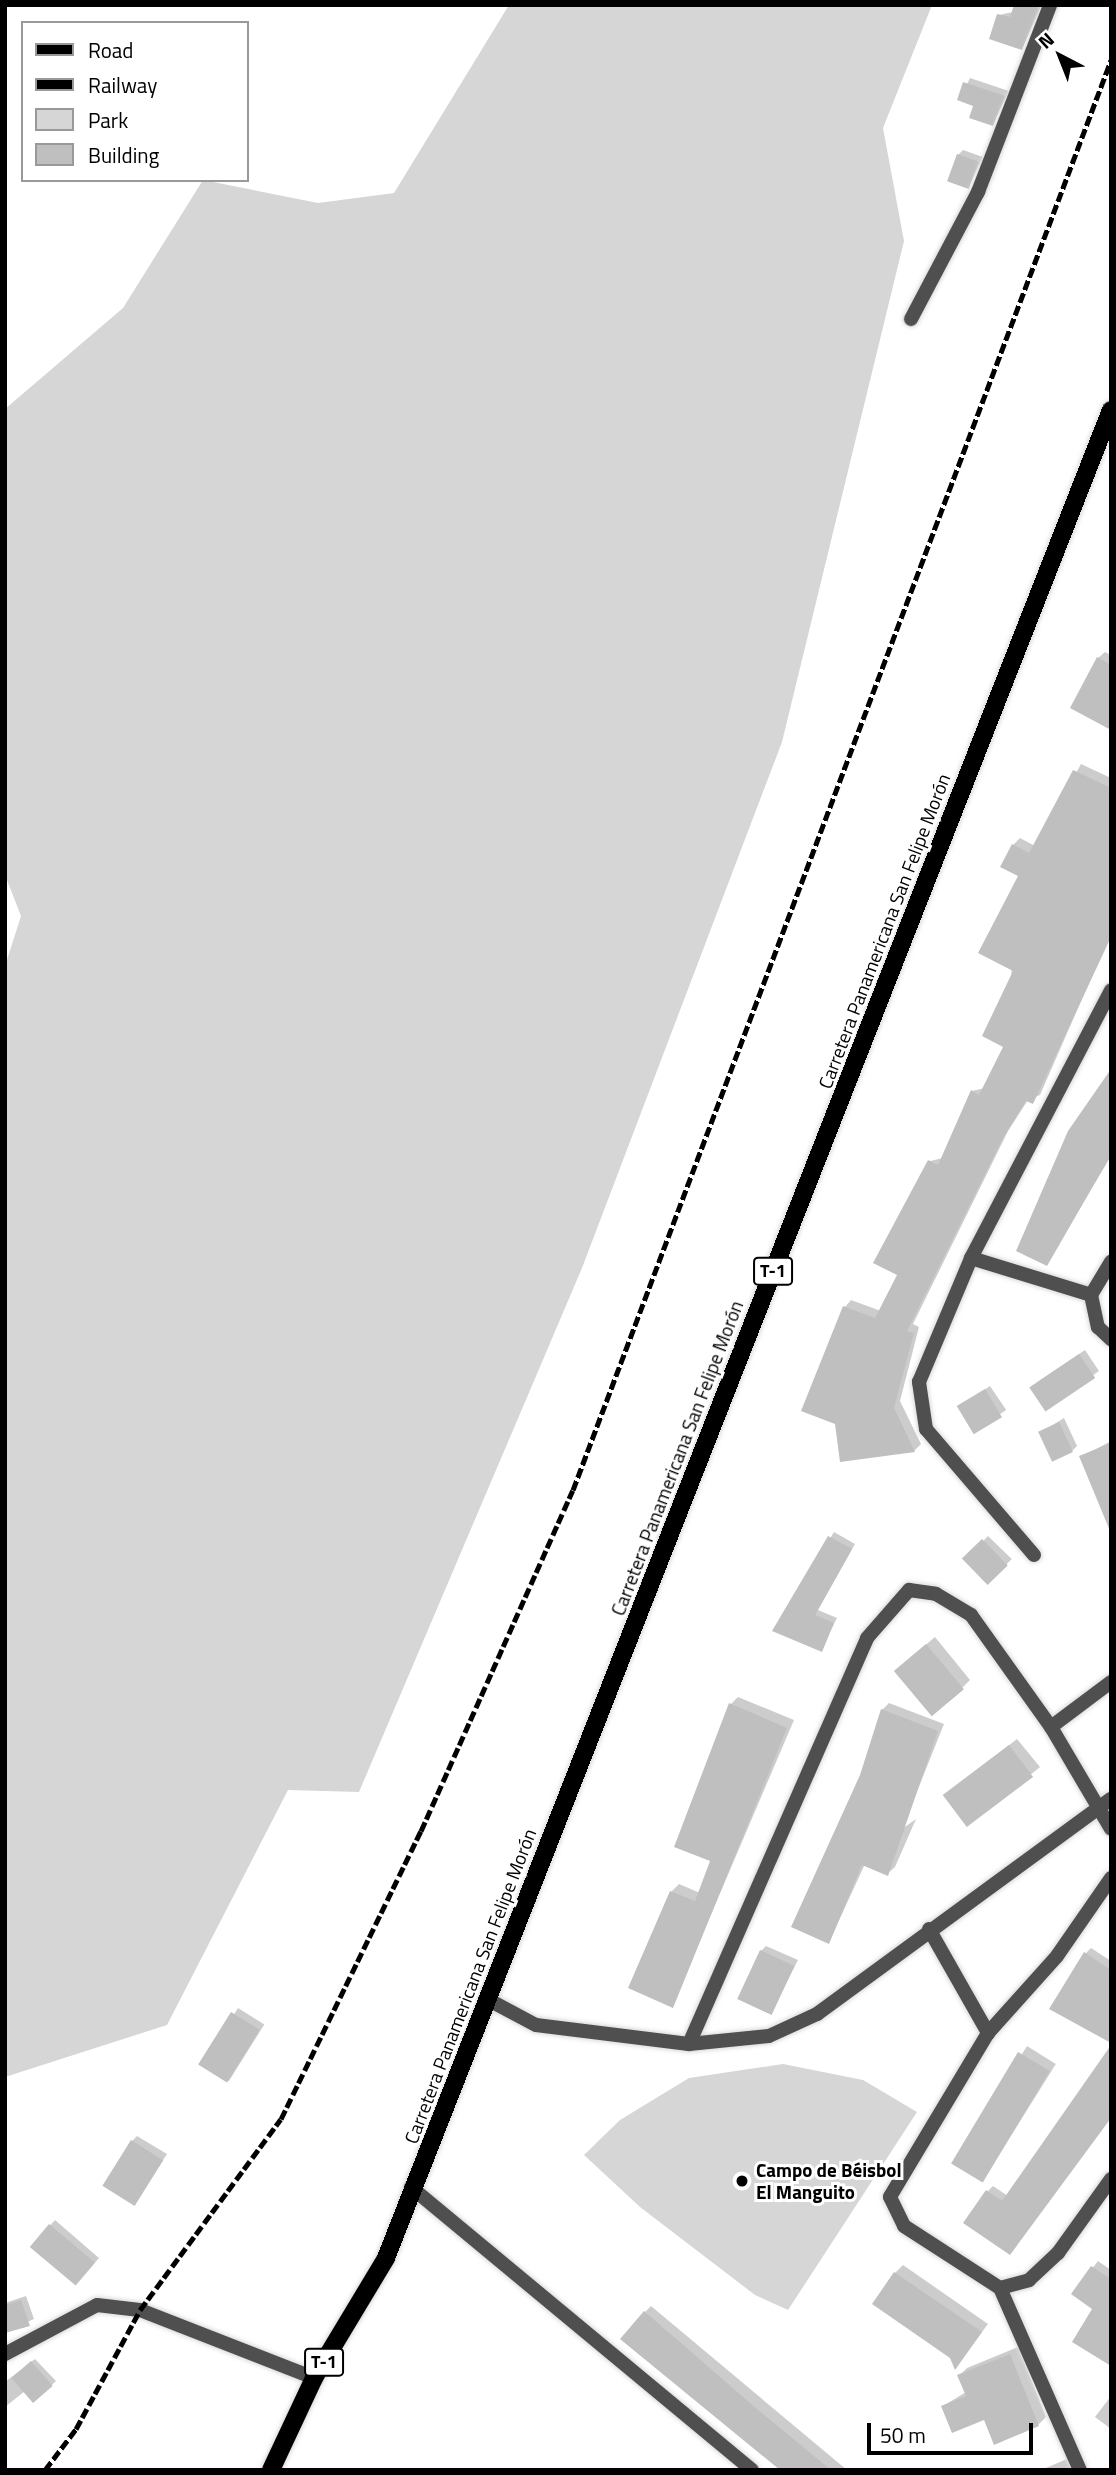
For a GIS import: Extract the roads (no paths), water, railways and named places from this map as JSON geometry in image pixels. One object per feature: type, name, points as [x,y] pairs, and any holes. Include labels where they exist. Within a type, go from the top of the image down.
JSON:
[{"type":"main road","name":"Carretera Panamericana San Felipe Morón","points":[[271,2470],[314,2378],[386,2258],[411,2188],[1111,410]]},
{"type":"street","points":[[911,319],[978,192],[1049,5]]},
{"type":"street","points":[[1034,1555],[926,1429],[919,1405],[919,1382],[971,1258],[1111,990]]},
{"type":"street","points":[[971,1258],[1091,1296]]},
{"type":"street","points":[[1111,1262],[1091,1296],[1098,1327],[1111,1339]]},
{"type":"street","points":[[689,2044],[867,1638],[893,1604],[909,1590],[936,1594],[971,1615],[1105,1803],[1111,1829]]},
{"type":"street","points":[[1051,1727],[1111,1682]]},
{"type":"street","points":[[487,1999],[536,2025],[689,2044],[769,2036],[817,2014],[929,1929],[1105,1803]]},
{"type":"street","points":[[1080,2470],[1000,2288],[904,2226],[890,2197],[988,2033],[1057,1956],[1111,1878]]},
{"type":"street","points":[[929,1929],[988,2033]]},
{"type":"street","points":[[1000,2288],[1029,2280],[1058,2253],[1111,2179]]},
{"type":"street","points":[[411,2188],[752,2470]]},
{"type":"street","points":[[5,2354],[97,2305],[140,2310],[314,2378]]},
{"type":"railway","points":[[45,2470],[76,2429],[140,2310],[281,2119],[421,1831],[573,1490],[1111,60]]},
{"type":"place","name":"Campo de Béisbol El Manguito","points":[[742,2181]]}]
